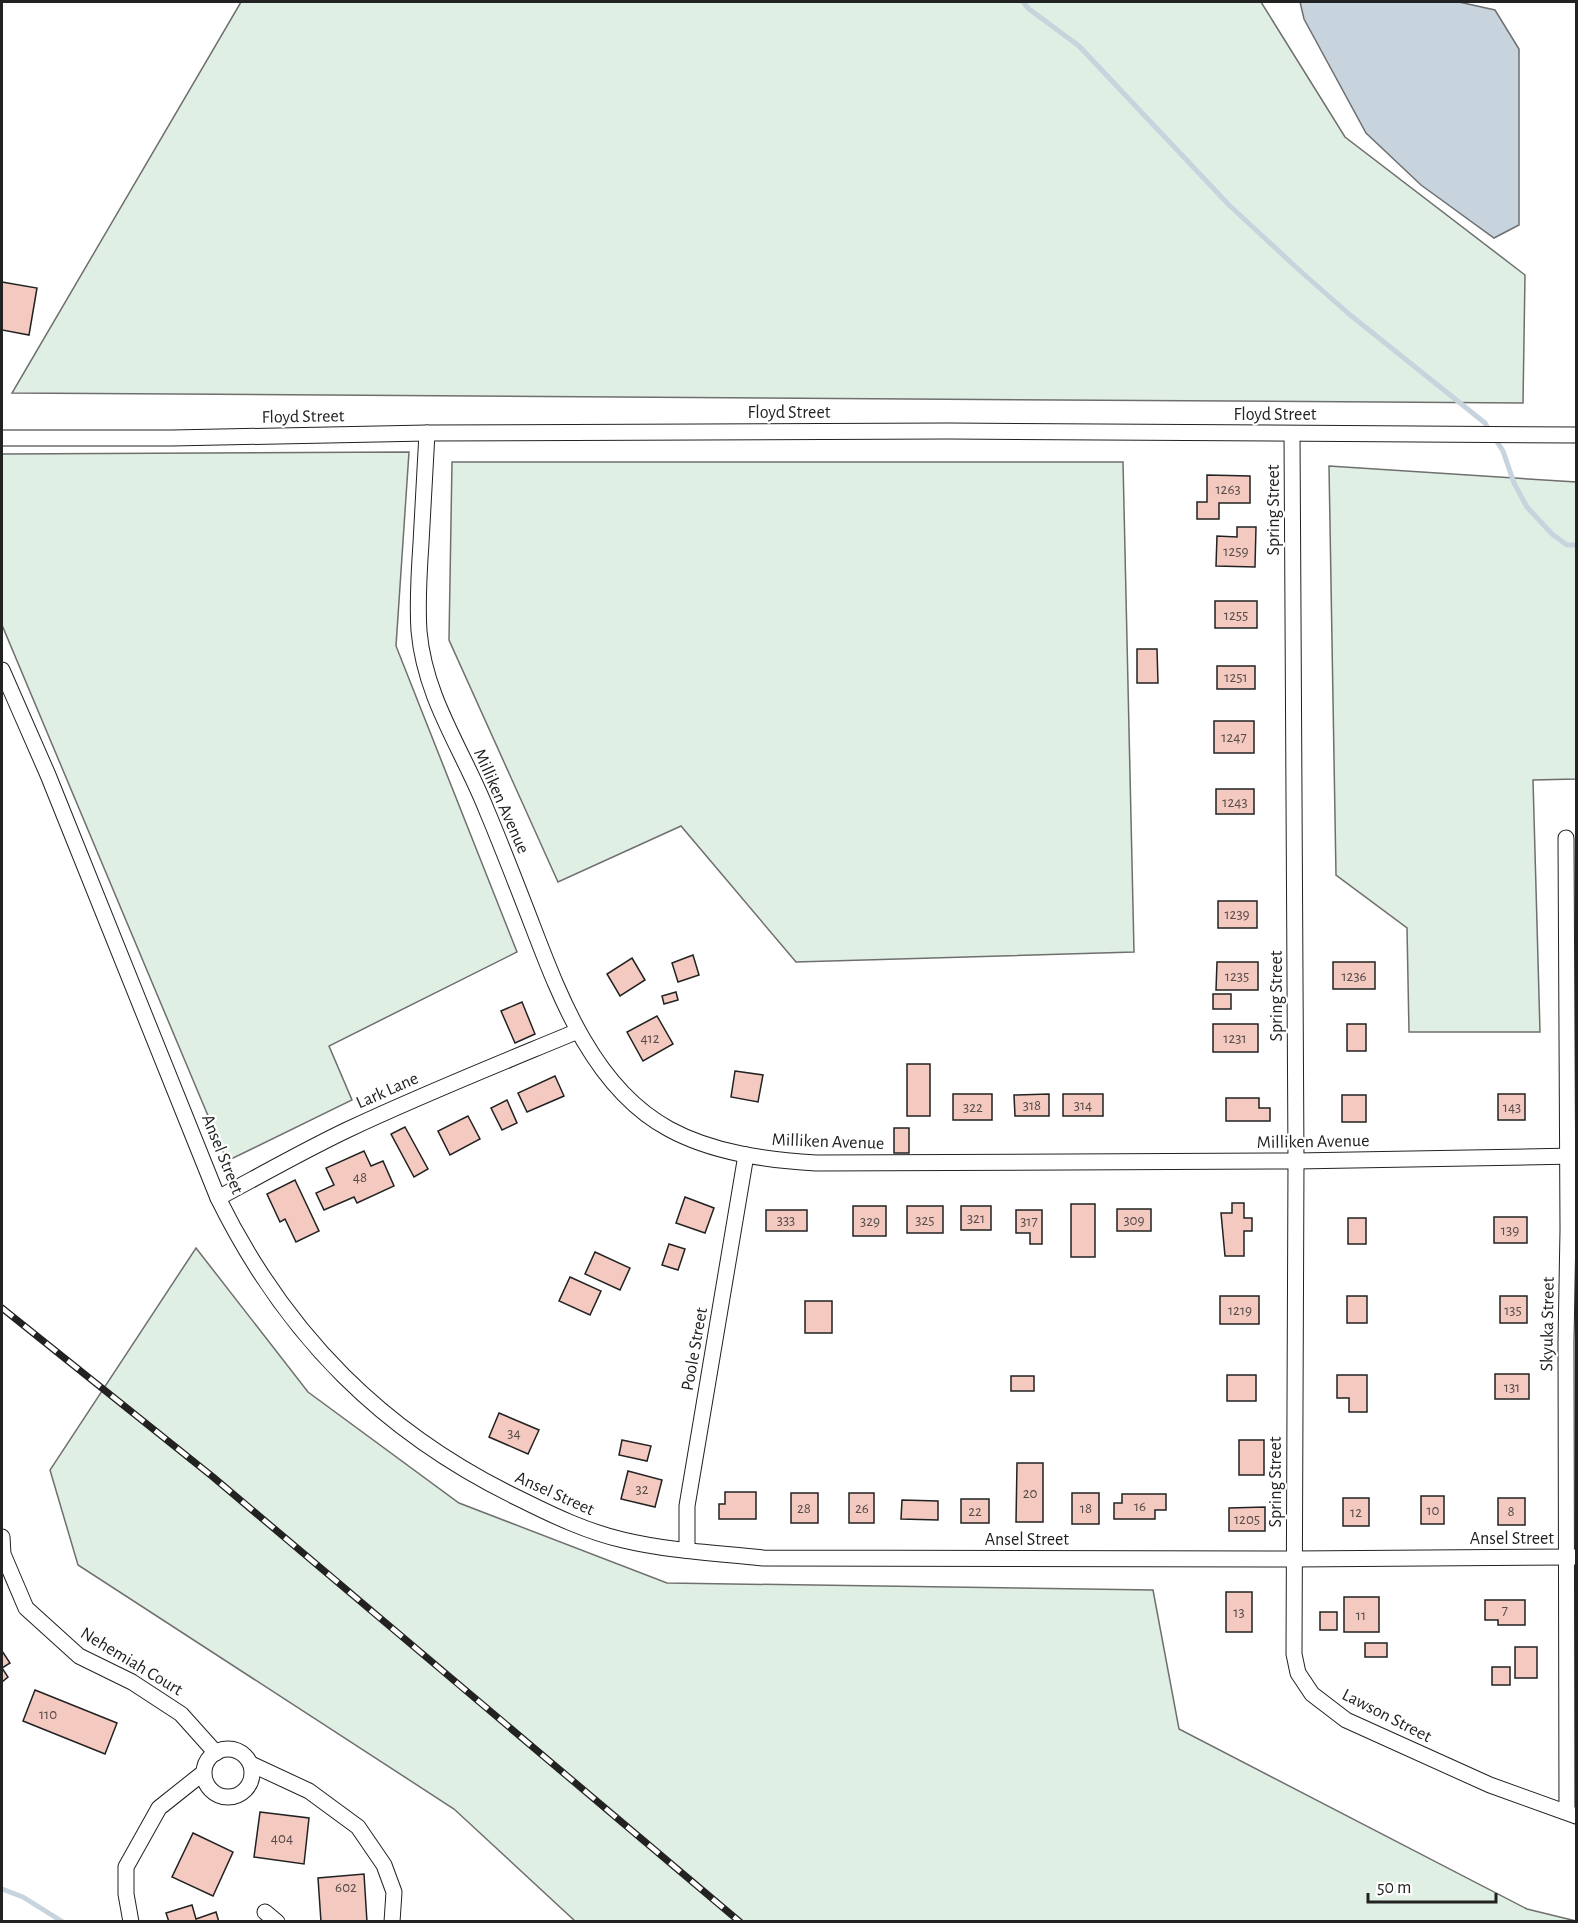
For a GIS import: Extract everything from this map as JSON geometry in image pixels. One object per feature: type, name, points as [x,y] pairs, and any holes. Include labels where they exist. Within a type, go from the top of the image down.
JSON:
[{"type":"street","name":"Floyd Street","points":[[2,438],[172,438],[427,433],[948,431],[1576,435]]},
{"type":"street","name":"Milliken Avenue","points":[[427,433],[418,590],[419,632],[426,672],[440,711],[486,807],[549,969],[578,1031],[615,1085],[637,1106],[667,1128],[713,1146],[746,1155],[816,1163],[1296,1161],[1572,1156]]},
{"type":"street","name":"Spring Street","points":[[1292,434],[1296,1161],[1294,1559]]},
{"type":"street","name":"Ansel Street","points":[[2,670],[48,775],[229,1221],[270,1288],[302,1331],[338,1371],[376,1408],[419,1441],[492,1486],[554,1516],[623,1540],[763,1558],[1572,1557]]},
{"type":"street","name":"Skyuka Street","points":[[1566,838],[1572,1156],[1566,1342],[1572,1557],[1572,1814]]},
{"type":"street","name":"Lark Lane","points":[[218,1198],[349,1129],[423,1095],[578,1031]]},
{"type":"street","name":"Poole Street","points":[[687,1550],[687,1506],[746,1155]]},
{"type":"street","name":"Nehemiah Court","points":[[2,1537],[3,1554],[26,1608],[79,1656],[132,1682],[182,1714],[216,1753]]},
{"type":"street","name":"Lawson Street","points":[[1294,1559],[1294,1654],[1298,1673],[1312,1694],[1346,1720],[1384,1738],[1490,1785],[1572,1814]]},
{"type":"street","points":[[131,1922],[126,1894],[126,1867],[159,1808],[203,1773],[210,1755],[230,1748],[245,1755],[251,1764],[253,1773],[245,1791],[228,1798],[210,1791],[203,1773]]},
{"type":"street","points":[[251,1764],[309,1791],[358,1827],[384,1865],[394,1892],[392,1922]]},
{"type":"green space","points":[[241,2],[1261,2],[1345,137],[1525,275],[1523,403],[12,393]]},
{"type":"green space","points":[[409,452],[396,646],[517,952],[329,1046],[352,1100],[227,1161],[2,625],[2,454]]},
{"type":"green space","points":[[452,462],[1123,462],[1134,952],[796,962],[681,826],[558,882],[449,640]]},
{"type":"green space","points":[[1329,466],[1576,482],[1576,779],[1533,780],[1540,1032],[1409,1032],[1407,928],[1336,875]]},
{"type":"green space","points":[[196,1248],[308,1392],[459,1503],[667,1583],[1153,1590],[1179,1729],[1527,1909],[1576,1921],[575,1921],[454,1809],[78,1565],[50,1470]]},
{"type":"shaded area","points":[[1300,2],[1459,2],[1495,10],[1519,49],[1519,225],[1494,238],[1421,185],[1366,133],[1304,19]]},
{"type":"building","points":[[2,282],[37,288],[29,335],[2,330]]},
{"type":"building","points":[[1207,475],[1250,476],[1250,503],[1219,503],[1219,519],[1197,519],[1197,502],[1207,502]]},
{"type":"building","points":[[1237,527],[1256,527],[1255,567],[1216,566],[1217,536],[1237,537]]},
{"type":"building","points":[[1215,601],[1257,601],[1257,628],[1215,628]]},
{"type":"building","points":[[1137,649],[1157,649],[1158,683],[1137,683]]},
{"type":"building","points":[[1217,666],[1255,666],[1255,689],[1217,689]]},
{"type":"building","points":[[1214,721],[1254,721],[1254,753],[1214,753]]},
{"type":"building","points":[[1216,789],[1254,789],[1254,814],[1216,814]]},
{"type":"building","points":[[1218,901],[1257,901],[1257,928],[1218,928]]},
{"type":"building","points":[[693,955],[699,975],[678,982],[672,963]]},
{"type":"building","points":[[632,958],[645,980],[620,996],[607,974]]},
{"type":"building","points":[[1217,962],[1258,962],[1258,990],[1216,990]]},
{"type":"building","points":[[1333,962],[1375,962],[1375,989],[1333,989]]},
{"type":"building","points":[[676,992],[678,1000],[664,1004],[662,996]]},
{"type":"building","points":[[1213,994],[1231,994],[1231,1009],[1213,1009]]},
{"type":"building","points":[[522,1002],[535,1034],[515,1043],[501,1011]]},
{"type":"building","points":[[657,1016],[673,1044],[643,1061],[627,1032]]},
{"type":"building","points":[[1213,1024],[1258,1024],[1258,1052],[1213,1052]]},
{"type":"building","points":[[1347,1024],[1366,1024],[1366,1051],[1347,1051]]},
{"type":"building","points":[[907,1064],[930,1064],[930,1116],[907,1116]]},
{"type":"building","points":[[735,1071],[763,1075],[758,1102],[731,1097]]},
{"type":"building","points":[[555,1076],[564,1096],[527,1112],[518,1093]]},
{"type":"building","points":[[953,1094],[992,1094],[992,1120],[953,1120]]},
{"type":"building","points":[[1049,1094],[1049,1116],[1015,1116],[1014,1095]]},
{"type":"building","points":[[1063,1094],[1103,1094],[1103,1116],[1063,1116]]},
{"type":"building","points":[[1498,1094],[1525,1094],[1525,1120],[1498,1120]]},
{"type":"building","points":[[1342,1095],[1366,1095],[1366,1122],[1342,1122]]},
{"type":"building","points":[[1226,1098],[1259,1098],[1259,1108],[1270,1108],[1270,1121],[1226,1121]]},
{"type":"building","points":[[507,1100],[517,1123],[502,1130],[491,1108]]},
{"type":"building","points":[[468,1116],[480,1139],[450,1155],[438,1131]]},
{"type":"building","points":[[405,1127],[428,1169],[414,1177],[391,1134]]},
{"type":"building","points":[[894,1128],[909,1128],[909,1153],[894,1153]]},
{"type":"building","points":[[364,1151],[371,1166],[383,1161],[394,1186],[357,1203],[354,1197],[324,1210],[316,1193],[334,1185],[326,1168]]},
{"type":"building","points":[[295,1180],[319,1231],[296,1242],[285,1219],[280,1222],[267,1194]]},
{"type":"building","points":[[685,1197],[714,1208],[705,1233],[676,1223]]},
{"type":"building","points":[[1232,1203],[1244,1203],[1244,1218],[1252,1218],[1252,1231],[1244,1231],[1244,1256],[1225,1256],[1221,1213],[1232,1213]]},
{"type":"building","points":[[1071,1204],[1095,1204],[1095,1257],[1071,1257]]},
{"type":"building","points":[[853,1206],[886,1206],[886,1236],[853,1236]]},
{"type":"building","points":[[907,1206],[943,1206],[943,1233],[907,1233]]},
{"type":"building","points":[[961,1206],[991,1206],[991,1230],[961,1230]]},
{"type":"building","points":[[1117,1209],[1151,1209],[1151,1231],[1117,1231]]},
{"type":"building","points":[[766,1210],[807,1210],[807,1231],[766,1231]]},
{"type":"building","points":[[1016,1210],[1042,1210],[1042,1244],[1030,1244],[1030,1233],[1016,1233]]},
{"type":"building","points":[[1494,1217],[1527,1217],[1527,1243],[1494,1243]]},
{"type":"building","points":[[1348,1218],[1366,1218],[1366,1244],[1348,1244]]},
{"type":"building","points":[[669,1244],[685,1249],[678,1270],[662,1265]]},
{"type":"building","points":[[595,1252],[630,1268],[620,1290],[585,1274]]},
{"type":"building","points":[[570,1277],[601,1291],[590,1315],[559,1301]]},
{"type":"building","points":[[1220,1296],[1259,1296],[1259,1324],[1220,1324]]},
{"type":"building","points":[[1347,1296],[1367,1296],[1367,1323],[1347,1323]]},
{"type":"building","points":[[1500,1296],[1527,1296],[1527,1323],[1500,1323]]},
{"type":"building","points":[[805,1301],[832,1301],[832,1333],[805,1333]]},
{"type":"building","points":[[1495,1374],[1529,1374],[1529,1399],[1495,1399]]},
{"type":"building","points":[[1227,1375],[1256,1375],[1256,1401],[1227,1401]]},
{"type":"building","points":[[1337,1375],[1367,1375],[1367,1412],[1349,1412],[1349,1398],[1337,1398]]},
{"type":"building","points":[[1011,1376],[1034,1376],[1034,1391],[1011,1391]]},
{"type":"building","points":[[499,1413],[539,1430],[528,1454],[489,1437]]},
{"type":"building","points":[[622,1440],[651,1446],[647,1461],[619,1455]]},
{"type":"building","points":[[1239,1440],[1264,1440],[1264,1475],[1239,1475]]},
{"type":"building","points":[[1017,1463],[1043,1463],[1043,1522],[1016,1522]]},
{"type":"building","points":[[628,1471],[662,1480],[655,1507],[621,1499]]},
{"type":"building","points":[[725,1492],[756,1492],[756,1519],[719,1519],[719,1504],[725,1504]]},
{"type":"building","points":[[791,1493],[818,1493],[818,1523],[791,1523]]},
{"type":"building","points":[[849,1493],[874,1493],[874,1523],[849,1523]]},
{"type":"building","points":[[1072,1493],[1099,1493],[1099,1524],[1072,1524]]},
{"type":"building","points":[[1122,1494],[1166,1494],[1166,1510],[1155,1510],[1155,1519],[1114,1519],[1114,1503],[1122,1503]]},
{"type":"building","points":[[1421,1496],[1444,1496],[1444,1524],[1421,1524]]},
{"type":"building","points":[[1343,1498],[1369,1498],[1369,1526],[1343,1526]]},
{"type":"building","points":[[1498,1498],[1525,1498],[1525,1525],[1498,1525]]},
{"type":"building","points":[[961,1499],[989,1499],[989,1523],[961,1523]]},
{"type":"building","points":[[902,1500],[938,1501],[938,1520],[901,1519]]},
{"type":"building","points":[[1265,1507],[1265,1531],[1229,1531],[1229,1508]]},
{"type":"building","points":[[1226,1592],[1252,1592],[1252,1632],[1226,1632]]},
{"type":"building","points":[[1344,1597],[1379,1597],[1379,1632],[1344,1632]]},
{"type":"building","points":[[1485,1600],[1525,1600],[1525,1625],[1498,1625],[1498,1620],[1485,1620]]},
{"type":"building","points":[[1320,1612],[1337,1612],[1337,1630],[1320,1630]]},
{"type":"building","points":[[1365,1643],[1387,1643],[1387,1657],[1365,1657]]},
{"type":"building","points":[[1515,1647],[1537,1647],[1537,1678],[1515,1678]]},
{"type":"building","points":[[2,1651],[10,1663],[2,1668]]},
{"type":"building","points":[[1492,1667],[1510,1667],[1510,1685],[1492,1685]]},
{"type":"building","points":[[2,1668],[8,1677],[2,1682]]},
{"type":"building","points":[[35,1690],[117,1723],[105,1754],[23,1721]]},
{"type":"building","points":[[260,1812],[309,1818],[304,1864],[254,1857]]},
{"type":"building","points":[[193,1833],[233,1852],[213,1896],[172,1877]]},
{"type":"building","points":[[364,1874],[367,1922],[321,1922],[318,1878]]},
{"type":"building","points":[[192,1905],[196,1919],[216,1912],[219,1922],[169,1922],[166,1913]]},
{"type":"waterway","points":[[1023,2],[1079,46],[1229,205],[1298,269],[1349,314],[1485,423],[1503,451],[1514,483],[1527,507],[1552,534],[1567,545],[1576,545]]},
{"type":"waterway","points":[[2,1889],[23,1897],[63,1922]]},
{"type":"railway","points":[[2,1308],[213,1477],[740,1922]]}]
